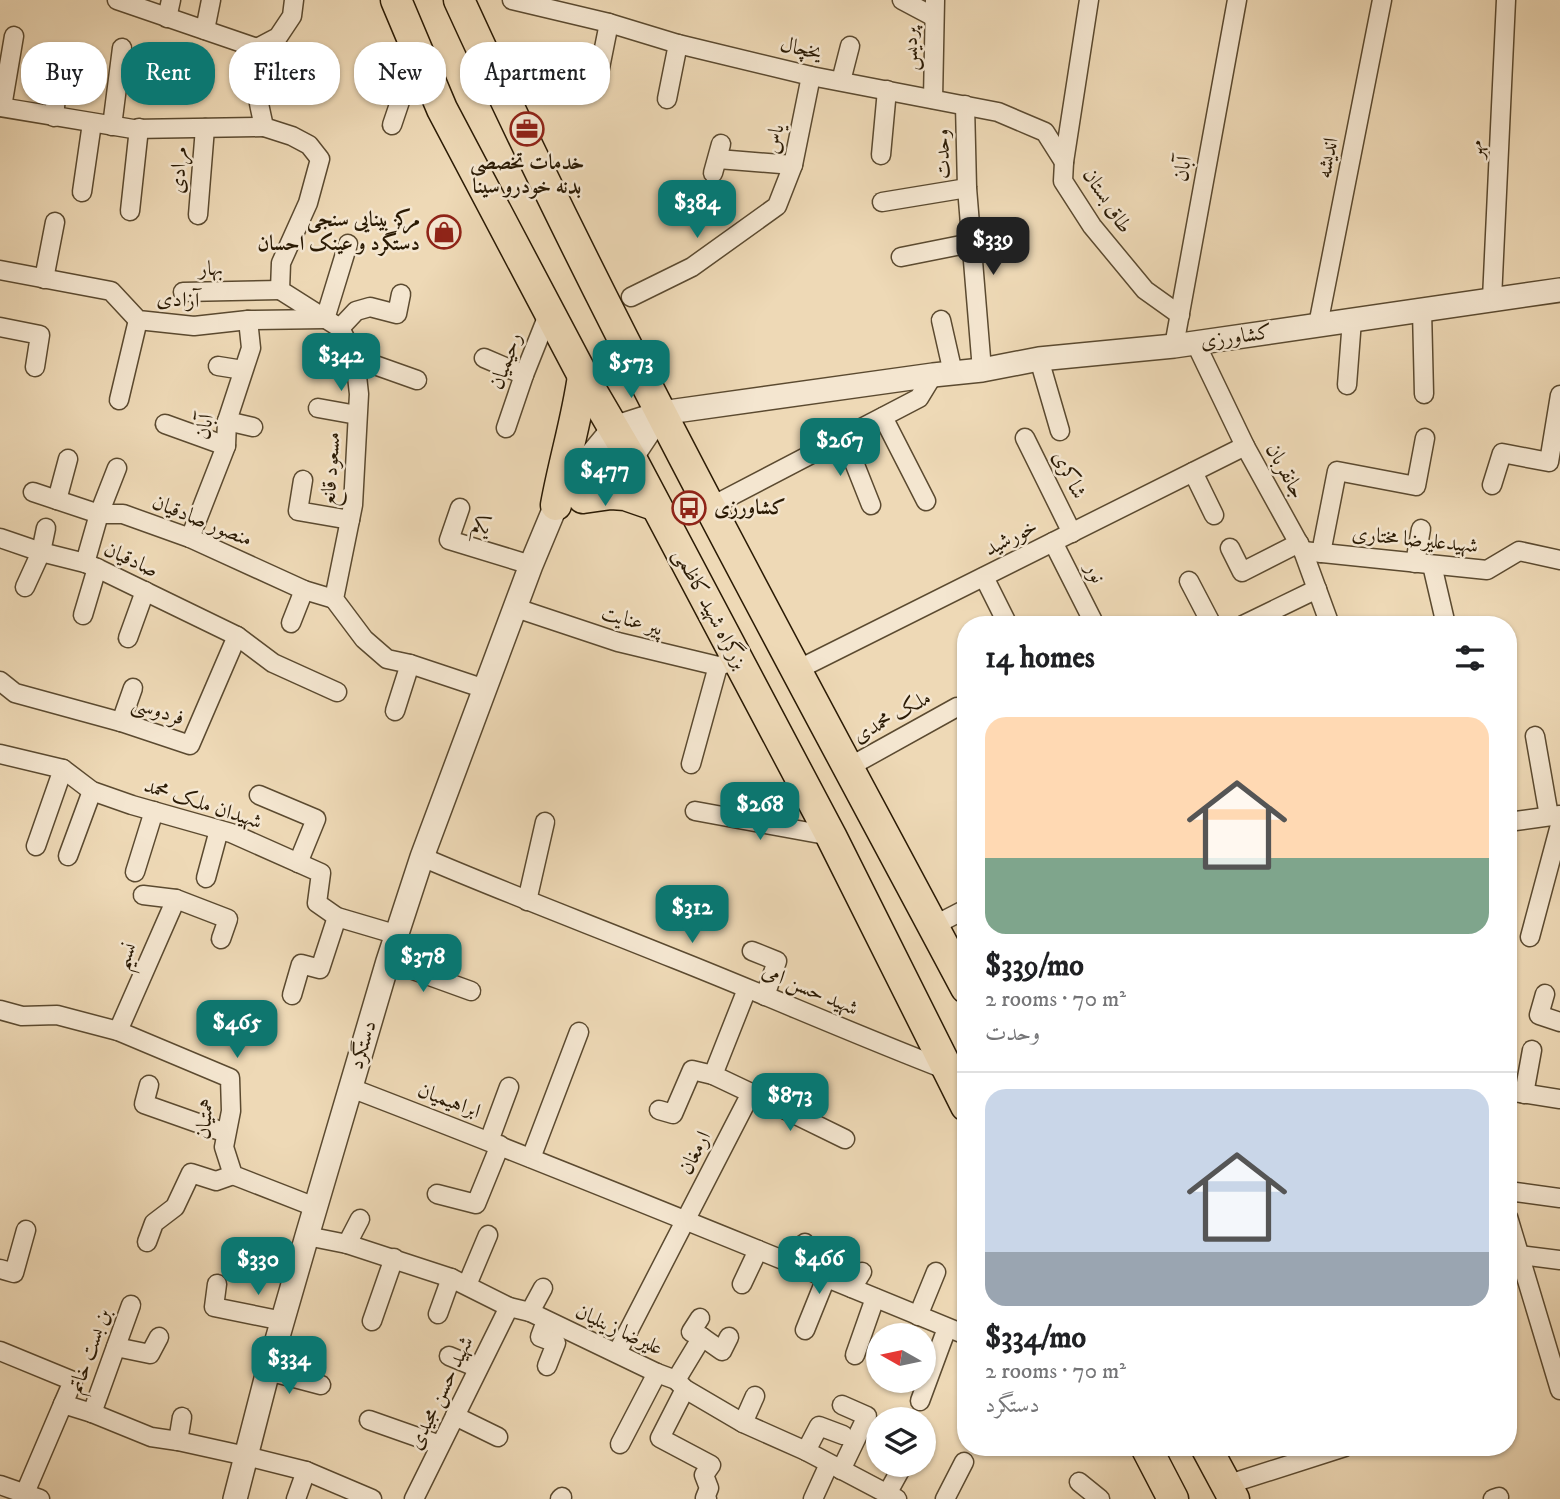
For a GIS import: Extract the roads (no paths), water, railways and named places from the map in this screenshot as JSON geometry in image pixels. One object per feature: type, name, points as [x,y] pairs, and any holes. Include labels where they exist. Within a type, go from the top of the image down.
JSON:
[{"type":"highway","name":"بزرگراه شهید کاظمی","points":[[396,0],[413,42]]},
{"type":"highway","points":[[459,0],[600,295],[957,971]]},
{"type":"highway","name":"بزرگراه شهید کاظمی","points":[[440,105],[583,376],[631,458],[728,663],[831,836],[957,1089]]},
{"type":"highway","points":[[583,376],[564,462],[563,508],[611,494],[625,495],[654,505]]},
{"type":"highway","points":[[1151,1456],[1173,1499]]},
{"type":"highway","points":[[1211,1456],[1230,1492]]},
{"type":"street","points":[[117,0],[169,9],[205,30],[240,42]]},
{"type":"street","points":[[205,30],[211,0]]},
{"type":"street","points":[[268,42],[278,37],[292,16],[294,0]]},
{"type":"street","name":"یخچال","points":[[512,0],[587,8],[609,23],[678,44],[811,76],[999,112],[1045,132],[1064,162]]},
{"type":"street","points":[[902,0],[934,9]]},
{"type":"street","name":"طاق بستان","points":[[1089,0],[1063,181],[1092,226],[1145,290],[1180,315]]},
{"type":"street","name":"آبان","points":[[1185,344],[1180,315],[1237,0]]},
{"type":"street","name":"اندیشه","points":[[1318,325],[1382,0]]},
{"type":"street","name":"مهر","points":[[1492,299],[1506,0]]},
{"type":"street","name":"پردیس","points":[[933,99],[934,9]]},
{"type":"street","points":[[605,42],[609,23]]},
{"type":"street","points":[[15,36],[1,107],[133,129],[264,127],[309,145],[320,159],[308,203],[281,263],[280,290],[332,323]]},
{"type":"street","points":[[667,99],[678,44]]},
{"type":"street","points":[[841,81],[850,46]]},
{"type":"street","points":[[113,126],[121,57]]},
{"type":"street","name":"یاس","points":[[631,297],[692,267],[777,206],[793,165],[811,76]]},
{"type":"street","points":[[881,155],[887,90]]},
{"type":"street","points":[[54,117],[55,105]]},
{"type":"street","points":[[259,105],[264,127]]},
{"type":"street","points":[[392,125],[399,105]]},
{"type":"street","name":"وحدت","points":[[965,105],[967,188],[982,370]]},
{"type":"street","points":[[82,192],[92,123]]},
{"type":"street","name":"مرادی","points":[[130,211],[139,128]]},
{"type":"street","name":"مرادی","points":[[198,215],[205,128]]},
{"type":"street","points":[[717,159],[793,165]]},
{"type":"street","points":[[882,202],[967,188]]},
{"type":"street","points":[[44,279],[55,222]]},
{"type":"street","points":[[901,257],[971,243]]},
{"type":"street","points":[[332,323],[348,244]]},
{"type":"street","name":"آزادی","points":[[0,270],[111,291],[138,320],[194,326],[248,320],[332,323]]},
{"type":"street","name":"بهار","points":[[183,292],[280,290]]},
{"type":"street","name":"کشاورزی","points":[[614,428],[661,413],[982,370],[1039,359],[1185,344],[1560,290]]},
{"type":"street","points":[[332,323],[370,307],[397,314],[401,294]]},
{"type":"street","name":"رحیمیان","points":[[506,428],[550,310]]},
{"type":"street","points":[[1422,310],[1424,394]]},
{"type":"street","points":[[120,400],[138,320]]},
{"type":"street","name":"آبان","points":[[190,538],[226,446],[227,421],[251,348],[248,320]]},
{"type":"street","points":[[710,507],[919,398],[943,374],[941,320]]},
{"type":"street","points":[[1347,385],[1352,320]]},
{"type":"street","name":"مسعود قانع","points":[[332,323],[355,358],[359,394],[353,505],[334,599]]},
{"type":"street","points":[[0,327],[40,335],[35,367]]},
{"type":"street","name":"جانقربان","points":[[1185,344],[1307,549],[1327,616]]},
{"type":"street","points":[[355,358],[417,380]]},
{"type":"street","points":[[484,358],[524,375]]},
{"type":"street","points":[[1039,359],[1060,431]]},
{"type":"street","points":[[218,366],[243,370]]},
{"type":"street","points":[[1492,485],[1502,453],[1549,462],[1560,395]]},
{"type":"street","points":[[318,408],[357,415]]},
{"type":"street","name":"دستگرد","points":[[563,508],[631,458],[661,413]]},
{"type":"street","points":[[883,417],[926,501]]},
{"type":"street","points":[[227,421],[253,427]]},
{"type":"street","points":[[165,424],[226,446]]},
{"type":"street","name":"دستگرد","points":[[236,1499],[268,1371],[315,1206],[388,961],[422,858],[531,565],[589,458],[614,428]]},
{"type":"street","points":[[844,437],[871,505]]},
{"type":"street","name":"شاکری","points":[[1025,438],[1072,533]]},
{"type":"street","points":[[1230,548],[1242,572],[1307,549],[1337,471],[1416,486],[1425,438]]},
{"type":"street","name":"خورشید","points":[[797,670],[1245,446]]},
{"type":"street","points":[[57,500],[68,459]]},
{"type":"street","points":[[83,615],[99,514],[117,468]]},
{"type":"street","points":[[1194,472],[1214,515]]},
{"type":"street","points":[[303,480],[298,511],[350,520]]},
{"type":"street","name":"منصور صادقیان","points":[[33,492],[99,514],[123,514],[190,538],[304,590],[334,599]]},
{"type":"street","name":"یکم","points":[[460,508],[449,540],[531,565]]},
{"type":"street","points":[[25,587],[41,552],[46,528]]},
{"type":"street","points":[[1421,529],[1423,564],[1443,616]]},
{"type":"street","name":"صادقیان","points":[[0,538],[91,566],[237,636],[273,663],[337,692]]},
{"type":"street","name":"نور","points":[[1053,542],[1090,616]]},
{"type":"street","name":"شهیدعلیرضا مختاری","points":[[1307,549],[1487,570],[1519,551],[1560,560]]},
{"type":"street","points":[[984,577],[1004,616]]},
{"type":"street","points":[[1189,581],[1207,616]]},
{"type":"street","points":[[1262,616],[1317,589]]},
{"type":"street","points":[[291,623],[304,590]]},
{"type":"street","points":[[128,638],[145,591]]},
{"type":"street","points":[[334,599],[364,639],[387,659],[485,689]]},
{"type":"street","name":"پیر عنایت","points":[[516,608],[618,642],[728,663]]},
{"type":"street","name":"فردوسی","points":[[0,681],[15,693],[121,722],[190,745],[237,636]]},
{"type":"street","points":[[691,764],[728,663]]},
{"type":"street","points":[[395,711],[410,664]]},
{"type":"street","points":[[121,722],[133,688]]},
{"type":"street","name":"ملک محمدی","points":[[849,767],[957,706]]},
{"type":"street","points":[[1530,937],[1556,819],[1535,736]]},
{"type":"street","name":"شهیدان ملک محمد","points":[[0,754],[63,769],[92,791],[231,832],[321,873],[317,903],[337,917]]},
{"type":"street","points":[[36,846],[63,769]]},
{"type":"street","points":[[68,856],[92,791]]},
{"type":"street","points":[[259,795],[316,820],[298,863]]},
{"type":"street","points":[[135,872],[153,811]]},
{"type":"street","points":[[695,811],[831,836]]},
{"type":"street","points":[[1517,821],[1556,819]]},
{"type":"street","points":[[527,901],[545,822]]},
{"type":"street","points":[[206,878],[219,830]]},
{"type":"street","name":"شهید حسن امی","points":[[422,858],[947,1070]]},
{"type":"street","points":[[143,895],[176,899],[228,919],[221,939]]},
{"type":"street","name":"نسیم","points":[[118,1031],[176,899]]},
{"type":"street","points":[[933,926],[957,914]]},
{"type":"street","points":[[292,995],[301,964],[320,969],[337,917],[398,935]]},
{"type":"street","points":[[752,951],[777,961],[765,996]]},
{"type":"street","points":[[388,961],[471,991]]},
{"type":"street","points":[[713,1074],[747,989]]},
{"type":"street","points":[[1545,994],[1539,1015],[1560,1022]]},
{"type":"street","name":"همتیان","points":[[0,1010],[22,1016],[57,1015],[118,1031],[230,1078],[231,1111],[224,1147],[233,1175]]},
{"type":"street","points":[[531,1158],[579,1032]]},
{"type":"street","points":[[1517,1090],[1532,1050]]},
{"type":"street","points":[[659,1110],[673,1114],[692,1070],[713,1074],[845,1139]]},
{"type":"street","points":[[149,1085],[144,1104],[226,1133]]},
{"type":"street","points":[[437,1194],[477,1204],[509,1087]]},
{"type":"street","name":"ابراهیمیان","points":[[351,1088],[687,1220],[957,1332]]},
{"type":"street","name":"ارمغان","points":[[617,1353],[751,1093]]},
{"type":"street","points":[[1517,1093],[1560,1099]]},
{"type":"street","points":[[147,1242],[153,1223],[175,1207],[191,1173],[216,1181],[233,1175],[315,1206]]},
{"type":"street","points":[[1517,1192],[1560,1198]]},
{"type":"street","points":[[347,1244],[360,1219]]},
{"type":"street","points":[[0,1269],[14,1273],[26,1230]]},
{"type":"street","points":[[438,1314],[488,1235]]},
{"type":"street","name":"علیرضا زینلیان","points":[[307,1237],[347,1244],[394,1258],[459,1281],[509,1307],[530,1312],[680,1384],[743,1423],[806,1451],[892,1496]]},
{"type":"street","points":[[796,1265],[805,1243]]},
{"type":"street","points":[[1517,1246],[1560,1390]]},
{"type":"street","points":[[742,1284],[758,1250]]},
{"type":"street","points":[[1520,1255],[1560,1260]]},
{"type":"street","points":[[372,1321],[394,1258]]},
{"type":"street","points":[[852,1288],[862,1272]]},
{"type":"street","points":[[918,1316],[936,1272]]},
{"type":"street","points":[[805,1330],[826,1278]]},
{"type":"street","points":[[218,1284],[214,1307],[283,1321]]},
{"type":"street","points":[[530,1312],[543,1289]]},
{"type":"street","points":[[855,1355],[875,1298]]},
{"type":"street","name":"بن بست خاتم","points":[[92,1413],[131,1305]]},
{"type":"street","name":"شهید حسن مجیدی","points":[[414,1499],[509,1307]]},
{"type":"street","points":[[700,1318],[691,1332],[722,1351],[729,1337]]},
{"type":"street","points":[[546,1321],[540,1337],[556,1343],[547,1366]]},
{"type":"street","points":[[920,1401],[947,1328]]},
{"type":"street","points":[[116,1347],[150,1354],[159,1337]]},
{"type":"street","points":[[702,1337],[680,1384],[660,1438],[711,1465],[704,1475],[709,1488],[705,1498],[708,1499]]},
{"type":"street","points":[[0,1351],[73,1381],[32,1496],[0,1485]]},
{"type":"street","points":[[449,1356],[478,1368]]},
{"type":"street","points":[[268,1371],[321,1385]]},
{"type":"street","points":[[620,1444],[657,1373]]},
{"type":"street","points":[[743,1423],[755,1396]]},
{"type":"street","points":[[63,1404],[150,1437],[306,1471],[372,1499]]},
{"type":"street","points":[[813,1499],[867,1416],[842,1405]]},
{"type":"street","points":[[455,1416],[499,1437]]},
{"type":"street","points":[[178,1441],[182,1417]]},
{"type":"street","points":[[369,1420],[440,1445]]},
{"type":"street","points":[[806,1451],[819,1426],[842,1435]]},
{"type":"street","points":[[1230,1492],[1322,1456]]},
{"type":"street","points":[[945,1499],[964,1462]]},
{"type":"street","points":[[296,1499],[306,1471]]},
{"type":"street","points":[[892,1496],[899,1477]]},
{"type":"street","points":[[1079,1482],[1100,1499]]},
{"type":"place","name":"خدمات تخصصی بدنه خودرو سینا","points":[[527,129]]},
{"type":"place","name":"مرکز بینایی سنجی دستگرد و عینک احسان","points":[[444,232]]},
{"type":"place","name":"کشاورزی","points":[[689,508]]}]
